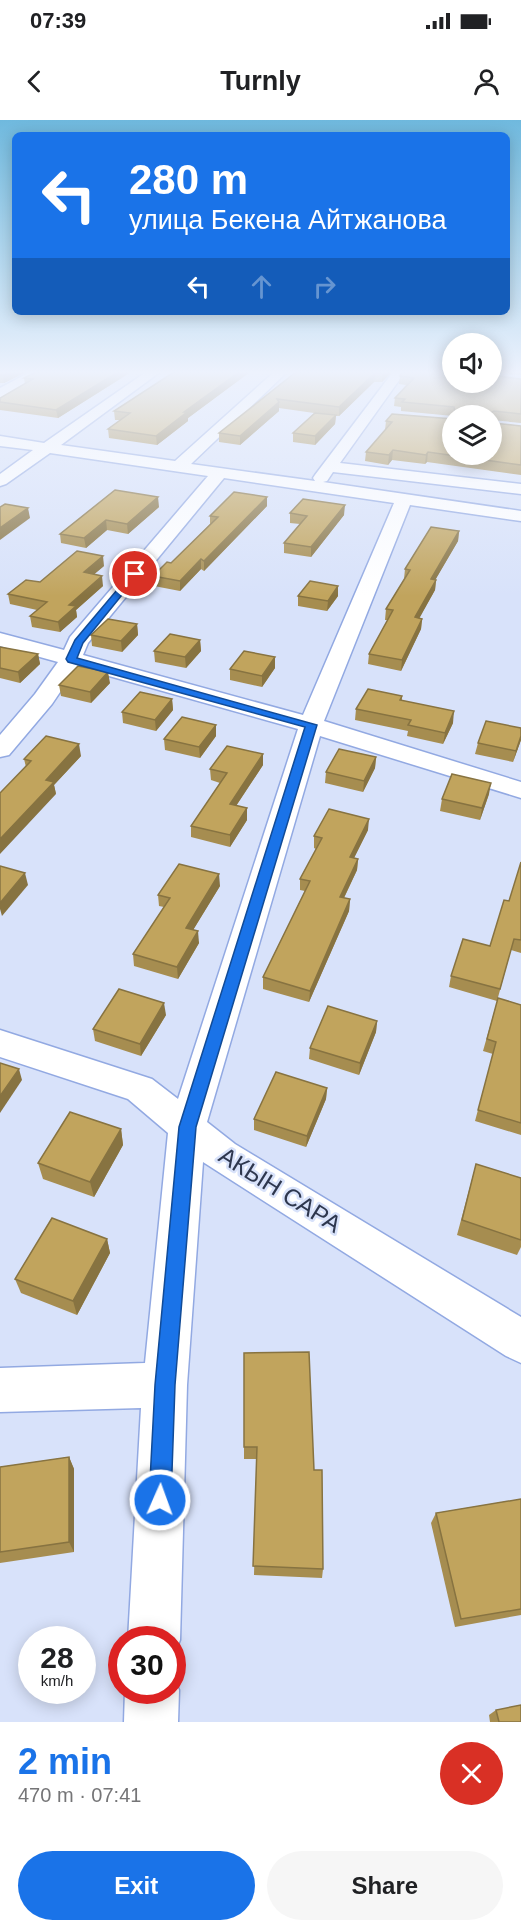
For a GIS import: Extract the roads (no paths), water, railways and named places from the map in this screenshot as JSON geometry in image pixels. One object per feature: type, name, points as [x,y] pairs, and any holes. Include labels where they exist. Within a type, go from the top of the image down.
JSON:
[{"type":"street","points":[[38,447],[521,516]]},
{"type":"street","points":[[179,466],[200,447]]},
{"type":"street","points":[[315,485],[345,447]]},
{"type":"street","points":[[0,481],[46,448]]},
{"type":"street","points":[[331,466],[521,489]]},
{"type":"street","points":[[0,750],[60,678],[78,642],[220,472]]},
{"type":"street","points":[[155,1626],[165,1385],[188,1127],[311,725],[404,498]]},
{"type":"street","points":[[0,639],[311,725],[521,790]]},
{"type":"street","name":"АКЫН САРА","points":[[0,1043],[140,1089],[222,1156],[521,1341]]},
{"type":"street","points":[[0,1390],[165,1385]]},
{"type":"street","points":[[151,1722],[152,1704]]}]
